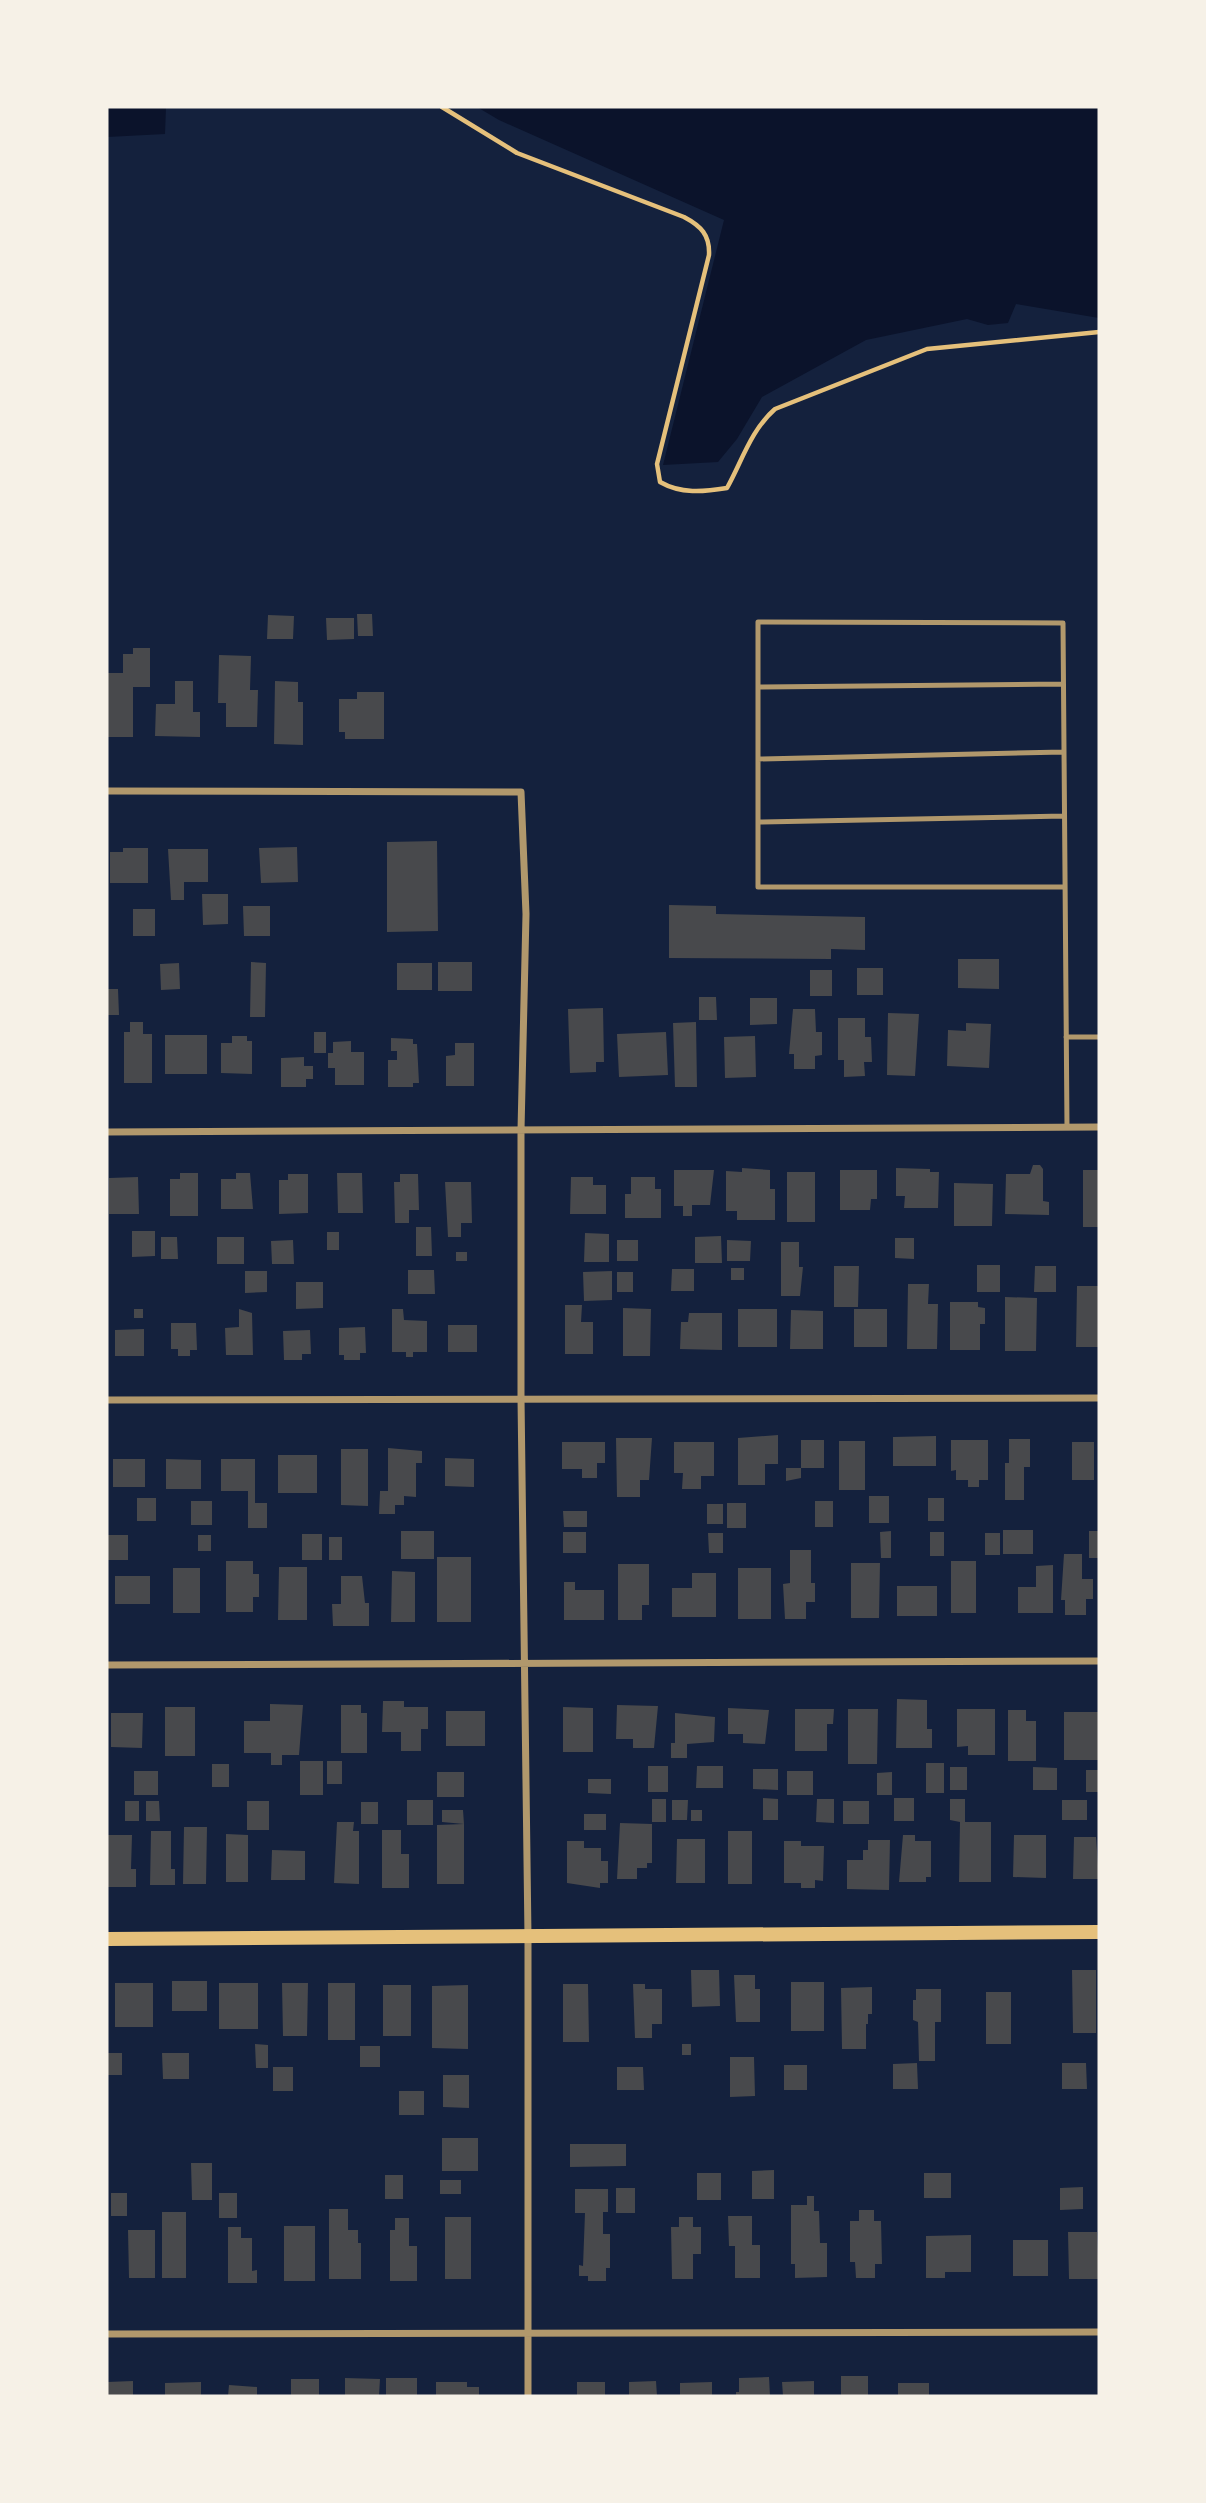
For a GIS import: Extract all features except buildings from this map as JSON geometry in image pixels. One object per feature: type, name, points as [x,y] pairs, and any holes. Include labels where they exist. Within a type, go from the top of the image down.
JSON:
[{"type":"main road","points":[[107,1939],[1099,1932]]},
{"type":"street","points":[[107,791],[520,792],[526,914],[521,1129],[520,1398],[528,1937],[528,2396]]},
{"type":"street","points":[[107,1132],[1099,1127]]},
{"type":"street","points":[[107,1400],[1099,1398]]},
{"type":"street","points":[[107,1665],[1099,1661]]},
{"type":"street","points":[[107,2334],[1099,2332]]},
{"type":"lane","points":[[1065,887],[758,887],[758,622],[1063,623],[1067,1127]]},
{"type":"lane","points":[[758,687],[1063,684]]},
{"type":"lane","points":[[758,759],[1064,752]]},
{"type":"lane","points":[[758,822],[1064,816]]},
{"type":"lane","points":[[1066,1037],[1099,1037]]},
{"type":"path","points":[[442,107],[517,153],[684,217],[705,232],[709,243],[709,256],[657,464],[660,482],[671,489],[699,492],[727,488],[750,440],[763,420],[775,410],[927,349],[1099,332]]},
{"type":"water","points":[[107,107],[166,107],[165,134],[107,137]]},
{"type":"water","points":[[477,107],[1099,107],[1099,318],[1016,304],[1008,323],[988,325],[967,319],[866,340],[762,397],[737,439],[718,462],[663,465],[724,220],[499,120]]}]
